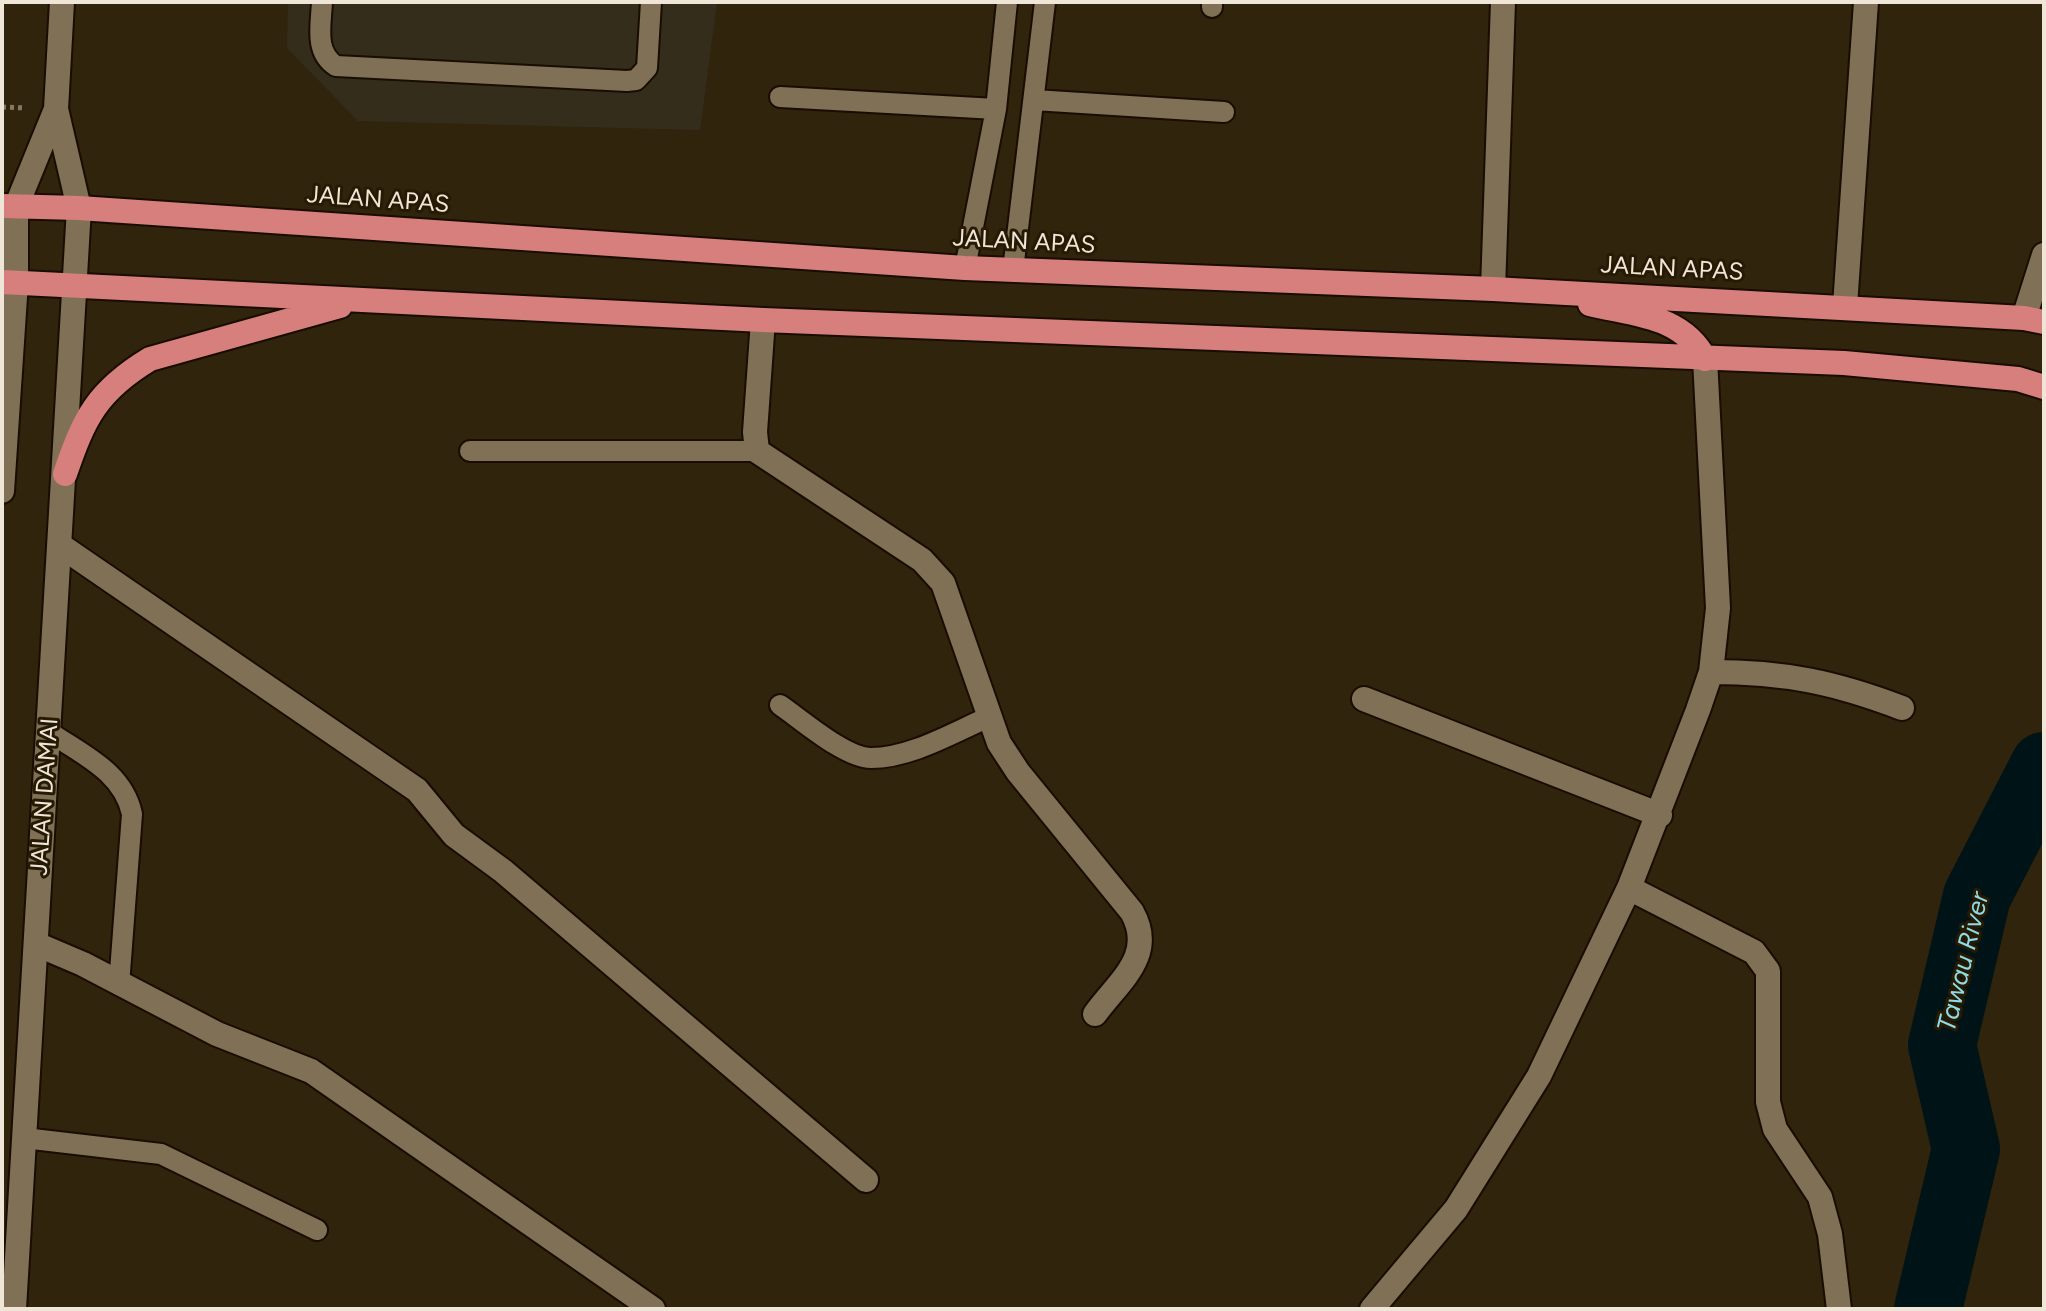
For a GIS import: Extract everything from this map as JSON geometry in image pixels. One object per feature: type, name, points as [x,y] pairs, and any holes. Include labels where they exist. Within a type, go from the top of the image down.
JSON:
[{"type":"highway","name":"JALAN APAS","points":[[9,207],[79,208],[965,268],[1558,292],[1845,306],[2034,320]]},
{"type":"highway","points":[[9,282],[763,320],[1212,335],[1844,363],[2018,379],[2044,387]]},
{"type":"highway","points":[[1558,292],[1590,304],[1672,323],[1697,343],[1705,359]]},
{"type":"highway","points":[[65,474],[83,423],[123,376],[150,359],[358,301]]},
{"type":"street","points":[[2,491],[9,207],[56,109],[62,2]]},
{"type":"street","points":[[1493,289],[1503,2]]},
{"type":"street","points":[[1845,306],[1866,2]]},
{"type":"street","name":"JALAN DAMAI","points":[[14,1309],[77,285],[79,208],[56,109]]},
{"type":"street","points":[[2034,320],[2044,255]]},
{"type":"street","points":[[763,320],[755,432],[757,451],[922,560],[943,583],[989,717],[1018,772],[1132,912],[1140,928],[1143,941],[1140,953],[1095,1014]]},
{"type":"street","points":[[1372,1309],[1456,1209],[1539,1076],[1629,888],[1660,815],[1711,672],[1718,608],[1705,359]]},
{"type":"street","points":[[61,546],[417,790],[454,835],[503,871],[866,1180]]},
{"type":"street","points":[[1711,672],[1771,672],[1849,688],[1902,708]]},
{"type":"street","points":[[1364,699],[1660,815]]},
{"type":"street","points":[[1629,888],[1754,952],[1768,971],[1768,1102],[1775,1129],[1820,1197],[1830,1234],[1839,1309]]},
{"type":"street","points":[[36,944],[83,964],[217,1034],[311,1071],[653,1309]]},
{"type":"lane","points":[[322,2],[320,46],[323,55],[336,66],[627,81],[636,80],[647,68],[651,2]]},
{"type":"lane","points":[[965,268],[996,109],[1007,2]]},
{"type":"lane","points":[[1013,270],[1045,2]]},
{"type":"lane","points":[[780,97],[996,109]]},
{"type":"lane","points":[[1034,100],[1224,112]]},
{"type":"lane","points":[[470,451],[757,451]]},
{"type":"lane","points":[[780,705],[845,750],[870,758],[907,751],[989,717]]},
{"type":"lane","points":[[49,732],[118,779],[128,793],[132,814],[119,985]]},
{"type":"lane","points":[[24,1138],[161,1154],[317,1230]]},
{"type":"shaded area","points":[[288,2],[717,2],[700,130],[358,121],[287,48]]},
{"type":"waterway","name":"Tawau River","points":[[1928,1309],[1966,1149],[1942,1045],[1977,896],[2044,766]]}]
